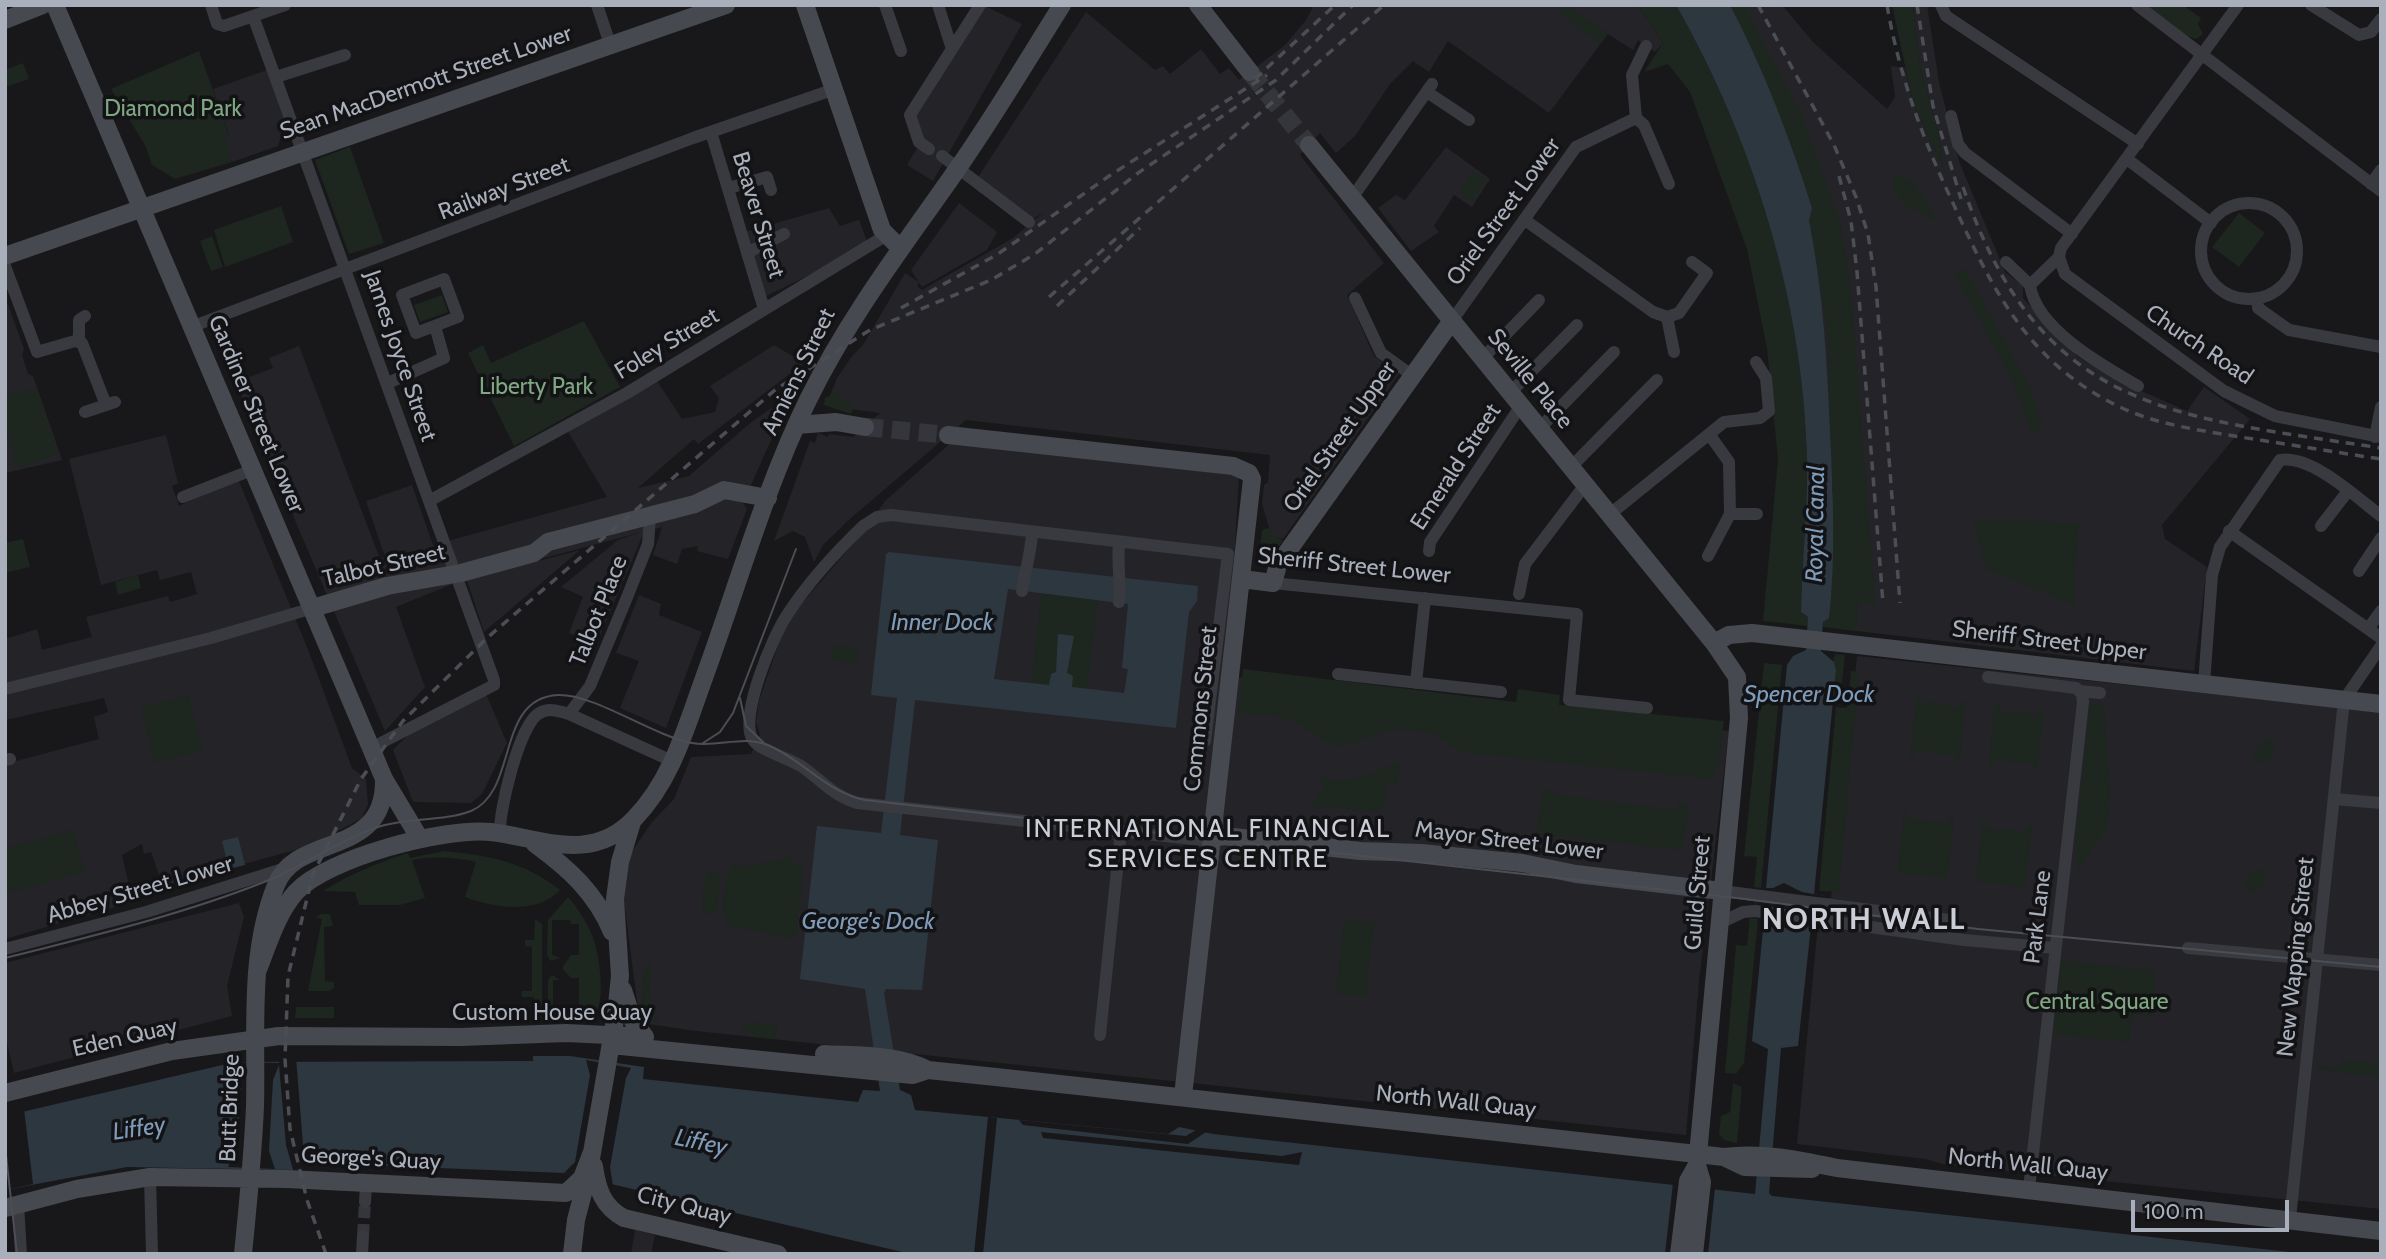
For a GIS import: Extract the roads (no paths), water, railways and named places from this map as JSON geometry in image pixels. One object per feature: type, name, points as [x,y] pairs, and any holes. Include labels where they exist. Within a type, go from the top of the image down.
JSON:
[{"type":"main road","points":[[5,20],[43,5]]},
{"type":"main road","name":"Gardiner Street Lower","points":[[55,5],[384,779],[420,839]]},
{"type":"main road","name":"Sean MacDermott Street Lower","points":[[5,256],[726,5]]},
{"type":"main road","points":[[804,5],[885,236],[901,249]]},
{"type":"main road","name":"Amiens Street","points":[[632,822],[657,790],[672,761],[768,498],[810,396],[849,322],[959,167],[1062,5]]},
{"type":"main road","points":[[1198,5],[1250,72]]},
{"type":"main road","name":"Seville Place","points":[[1309,145],[1714,643]]},
{"type":"main road","name":"Oriel Street Upper","points":[[1273,583],[1278,565],[1451,322]]},
{"type":"main road","points":[[810,396],[836,422]]},
{"type":"main road","points":[[797,425],[836,422],[865,426]]},
{"type":"main road","name":"Sheriff Street Lower","points":[[948,435],[1242,469],[1249,473],[1252,486],[1242,579],[1273,583]]},
{"type":"main road","name":"Talbot Street","points":[[313,608],[387,586],[401,586],[534,554],[548,542],[695,504],[724,490],[768,498]]},
{"type":"main road","name":"Commons Street","points":[[1183,1096],[1242,579]]},
{"type":"main road","name":"Sheriff Street Upper","points":[[1714,643],[1741,633],[1784,636],[2381,704]]},
{"type":"main road","name":"Guild Street","points":[[1696,1170],[1740,698],[1735,672],[1714,643]]},
{"type":"main road","points":[[257,972],[267,912],[283,873],[371,823],[383,803],[384,779]]},
{"type":"main road","points":[[257,972],[285,905],[299,888],[314,878],[371,853],[420,839],[463,831],[500,833],[532,842],[586,844],[611,835],[632,822]]},
{"type":"main road","points":[[632,822],[617,884],[617,943],[620,976],[629,1013],[645,1037]]},
{"type":"main road","name":"Mayor Street Lower","points":[[1212,838],[1224,836],[1360,851],[1421,853],[1522,863],[1576,874],[1722,891]]},
{"type":"main road","points":[[532,842],[568,869],[586,889],[604,914],[617,943]]},
{"type":"main road","name":"Butt Bridge","points":[[243,1254],[251,1175],[257,972]]},
{"type":"main road","points":[[572,1254],[576,1220],[588,1179],[608,1064],[620,976]]},
{"type":"main road","name":"Custom House Quay","points":[[257,1039],[279,1036],[612,1040],[875,1064]]},
{"type":"main road","name":"Custom House Quay","points":[[612,1040],[645,1037],[898,1067],[915,1063],[928,1070],[1183,1096]]},
{"type":"main road","name":"Eden Quay","points":[[6,1090],[172,1051],[257,1039]]},
{"type":"main road","name":"North Wall Quay","points":[[1183,1096],[1696,1170],[1724,1157],[2029,1189],[2381,1231]]},
{"type":"main road","points":[[1679,1254],[1696,1170]]},
{"type":"main road","points":[[1694,1254],[1696,1170]]},
{"type":"main road","name":"George's Quay","points":[[12,1206],[108,1182],[150,1177],[251,1175],[366,1193],[563,1193],[588,1179]]},
{"type":"main road","name":"City Quay","points":[[588,1179],[609,1208],[624,1218],[778,1254]]},
{"type":"street","points":[[211,5],[217,24],[224,26],[285,5]]},
{"type":"street","points":[[597,5],[610,44]]},
{"type":"street","points":[[885,5],[901,51]]},
{"type":"street","points":[[938,5],[952,48]]},
{"type":"street","points":[[929,149],[919,142],[910,115],[980,5]]},
{"type":"street","points":[[2137,5],[2376,187],[2381,170]]},
{"type":"street","points":[[2030,285],[2059,257],[2072,234],[2238,5]]},
{"type":"street","points":[[2311,5],[2358,35],[2371,32],[2381,19]]},
{"type":"street","points":[[1943,11],[2138,144]]},
{"type":"street","name":"James Joyce Street","points":[[253,16],[347,269],[494,685],[371,748]]},
{"type":"street","points":[[1646,46],[1632,75],[1636,118],[1644,125],[1669,184]]},
{"type":"street","points":[[276,77],[345,55]]},
{"type":"street","points":[[1352,198],[1429,88],[1469,120]]},
{"type":"street","name":"Railway Street","points":[[191,327],[711,132],[832,90]]},
{"type":"street","points":[[1951,116],[1958,145],[2072,234]]},
{"type":"street","name":"Oriel Street Lower","points":[[1451,322],[1580,144],[1636,118]]},
{"type":"street","name":"Beaver Street","points":[[711,132],[764,309]]},
{"type":"street","points":[[942,156],[1029,222]]},
{"type":"street","points":[[2127,159],[2211,223]]},
{"type":"street","points":[[729,188],[767,177],[771,190]]},
{"type":"street","points":[[2249,204],[2272,210],[2291,228],[2296,246],[2294,268],[2279,289],[2258,298],[2228,294],[2209,278],[2201,250],[2211,223],[2230,208],[2249,204]]},
{"type":"street","points":[[1525,220],[1653,312],[1667,317],[1679,313],[1707,273],[1692,262]]},
{"type":"street","points":[[747,253],[784,234]]},
{"type":"street","name":"Foley Street","points":[[429,501],[627,393],[885,236]]},
{"type":"street","name":"Church Road","points":[[2059,257],[2066,274],[2087,292],[2224,391],[2275,416],[2378,437]]},
{"type":"street","points":[[2006,262],[2030,285],[2031,295],[2052,325],[2103,366],[2138,386]]},
{"type":"street","points":[[5,266],[37,352],[79,341]]},
{"type":"street","points":[[444,279],[458,317],[435,326],[416,333],[402,295],[444,279]]},
{"type":"street","points":[[1355,298],[1381,353],[1413,376]]},
{"type":"street","points":[[2258,298],[2258,308],[2288,330],[2381,347]]},
{"type":"street","points":[[1482,359],[1539,300]]},
{"type":"street","points":[[85,316],[79,320],[79,341],[110,403],[85,412]]},
{"type":"street","points":[[1667,317],[1674,352]]},
{"type":"street","name":"Emerald Street","points":[[1429,551],[1430,542],[1515,400],[1577,325]]},
{"type":"street","points":[[388,383],[444,358],[435,326]]},
{"type":"street","points":[[1539,429],[1614,352]]},
{"type":"street","points":[[1609,515],[1724,422],[1760,418],[1769,411],[1766,377],[1756,362]]},
{"type":"street","points":[[1571,467],[1657,380]]},
{"type":"street","points":[[2378,437],[2381,407]]},
{"type":"street","points":[[1708,556],[1730,514],[1729,462],[1709,434]]},
{"type":"street","points":[[2202,684],[2212,575],[2220,547],[2280,460],[2289,458],[2308,464],[2381,516]]},
{"type":"street","points":[[183,498],[251,470]]},
{"type":"street","points":[[1519,594],[1525,564],[1585,485]]},
{"type":"street","points":[[2321,526],[2348,491]]},
{"type":"street","points":[[1730,514],[1757,514]]},
{"type":"street","name":"Mayor Street Lower","points":[[1032,533],[891,515],[877,517],[859,529],[797,600],[774,638],[749,715],[752,738],[764,748],[792,760],[841,798],[878,805],[1202,840],[1212,838]]},
{"type":"street","name":"Talbot Place","points":[[569,714],[587,693],[628,596],[648,544],[650,517]]},
{"type":"street","points":[[2229,531],[2381,638]]},
{"type":"street","points":[[1023,591],[1025,566],[1031,560],[1032,533],[1228,554],[1205,741]]},
{"type":"street","points":[[2359,571],[2381,538]]},
{"type":"street","points":[[1119,543],[1116,568],[1121,576],[1119,602]]},
{"type":"street","name":"Sheriff Street Lower","points":[[1273,583],[1577,614],[1569,700],[1647,708]]},
{"type":"street","points":[[1416,682],[1425,598]]},
{"type":"street","name":"Talbot Street","points":[[5,689],[211,638],[313,608]]},
{"type":"street","points":[[2368,629],[2381,611]]},
{"type":"street","points":[[2344,700],[2381,646]]},
{"type":"street","points":[[1338,674],[1501,692]]},
{"type":"street","points":[[1988,677],[2101,693]]},
{"type":"street","name":"Park Lane","points":[[2029,1189],[2082,710],[2080,691]]},
{"type":"street","name":"New Wapping Street","points":[[2290,1219],[2344,700]]},
{"type":"street","points":[[500,833],[500,809],[528,726],[544,711],[553,709],[569,714],[672,761]]},
{"type":"street","points":[[2334,799],[2381,803]]},
{"type":"street","points":[[1100,1035],[1121,831]]},
{"type":"street","name":"Abbey Street Lower","points":[[5,949],[257,878],[283,873],[314,878]]},
{"type":"street","points":[[1722,891],[1949,920]]},
{"type":"street","points":[[1720,923],[1743,912],[1755,911],[2055,948]]},
{"type":"street","points":[[2188,948],[2381,965]]},
{"type":"street","points":[[150,1177],[152,1254]]},
{"type":"street","points":[[12,1206],[21,1254]]},
{"type":"street","points":[[362,1254],[363,1236]]},
{"type":"water","points":[[1676,5],[1730,5],[1776,105],[1812,208],[1809,220],[1821,299],[1827,378],[1833,549],[1829,618],[1823,622],[1821,651],[1834,662],[1836,670],[1814,894],[1825,896],[1821,927],[1811,926],[1798,1046],[1781,1048],[1769,1193],[1772,1196],[2309,1254],[911,1254],[564,1173],[313,1163],[292,1170],[127,1167],[5,1190],[5,1116],[235,1062],[533,1061],[533,1056],[570,1056],[644,1067],[643,1079],[858,1102],[863,1090],[880,1091],[865,989],[800,979],[817,826],[881,833],[897,698],[871,695],[886,554],[889,552],[1198,586],[1197,601],[1189,612],[1176,728],[915,700],[900,835],[938,840],[922,990],[886,989],[884,993],[900,1090],[911,1095],[915,1110],[1168,1134],[1179,1127],[1213,1134],[1755,1194],[1768,1049],[1752,1041],[1764,920],[1754,918],[1757,888],[1766,888],[1787,665],[1793,656],[1806,650],[1808,617],[1801,612],[1807,457],[1796,340],[1784,281],[1750,166],[1704,57]],"holes":[[[1008,589],[1128,604],[1122,668],[1128,669],[1124,693],[1072,687],[1073,676],[1067,673],[1074,636],[1058,634],[1056,672],[1051,674],[1049,685],[994,679]]]},
{"type":"water","points":[[238,837],[245,865],[229,869],[222,841]]},
{"type":"tunnel","points":[[1250,72],[1309,145]]},
{"type":"tunnel","points":[[865,427],[948,435]]},
{"type":"tunnel","points":[[363,1236],[365,1202]]},
{"type":"tram line","points":[[703,743],[720,732],[733,713],[796,549]]},
{"type":"tram line","points":[[5,958],[136,924],[233,894],[278,876],[363,832],[378,827],[471,811],[486,800],[496,785],[515,728],[525,712],[538,700],[558,695],[589,701],[676,739],[692,743],[750,741],[770,746],[839,791],[865,800],[1737,898],[1978,929],[2381,967]]},
{"type":"tram line","points":[[740,698],[746,726],[763,742]]},
{"type":"tram line","points":[[5,1146],[17,1254]]},
{"type":"railway","points":[[1255,79],[1335,5]]},
{"type":"railway","points":[[326,1254],[307,1200],[290,1129],[285,1059],[288,976],[313,874],[361,779],[403,721],[487,638],[775,390],[870,330],[991,280],[1035,254],[1138,173],[1276,80],[1353,5]]},
{"type":"railway","points":[[1049,297],[1384,5]]},
{"type":"railway","points":[[1758,5],[1834,145],[1868,234],[1876,287],[1900,603]]},
{"type":"railway","points":[[1887,5],[1898,56],[1913,105],[1967,233],[1999,294],[2017,321],[2037,346],[2061,369],[2089,390],[2122,408],[2165,423],[2381,459]]},
{"type":"railway","points":[[1917,5],[1933,106],[1961,199]]},
{"type":"railway","points":[[901,308],[998,254],[1109,176],[1267,75]]},
{"type":"railway","points":[[1839,176],[1851,221],[1857,272],[1883,603]]},
{"type":"railway","points":[[1963,187],[1995,262],[2032,319],[2074,360],[2123,390],[2178,411],[2239,426],[2381,448]]},
{"type":"railway","points":[[1057,306],[1140,228]]},
{"type":"district","name":"INTERNATIONAL FINANCIAL SERVICES CENTRE","points":[[1208,844]]},
{"type":"district","name":"NORTH WALL","points":[[1864,920]]},
{"type":"park label","name":"Diamond Park","points":[[173,109]]},
{"type":"park label","name":"Liberty Park","points":[[536,387]]},
{"type":"park label","name":"Central Square","points":[[2097,1002]]},
{"type":"water label","name":"Royal Canal","points":[[1816,524]]},
{"type":"water label","name":"Inner Dock","points":[[942,623]]},
{"type":"water label","name":"Spencer Dock","points":[[1809,695]]},
{"type":"water label","name":"George's Dock","points":[[868,922]]},
{"type":"water label","name":"Liffey","points":[[139,1129]]},
{"type":"water label","name":"Liffey","points":[[701,1143]]}]
